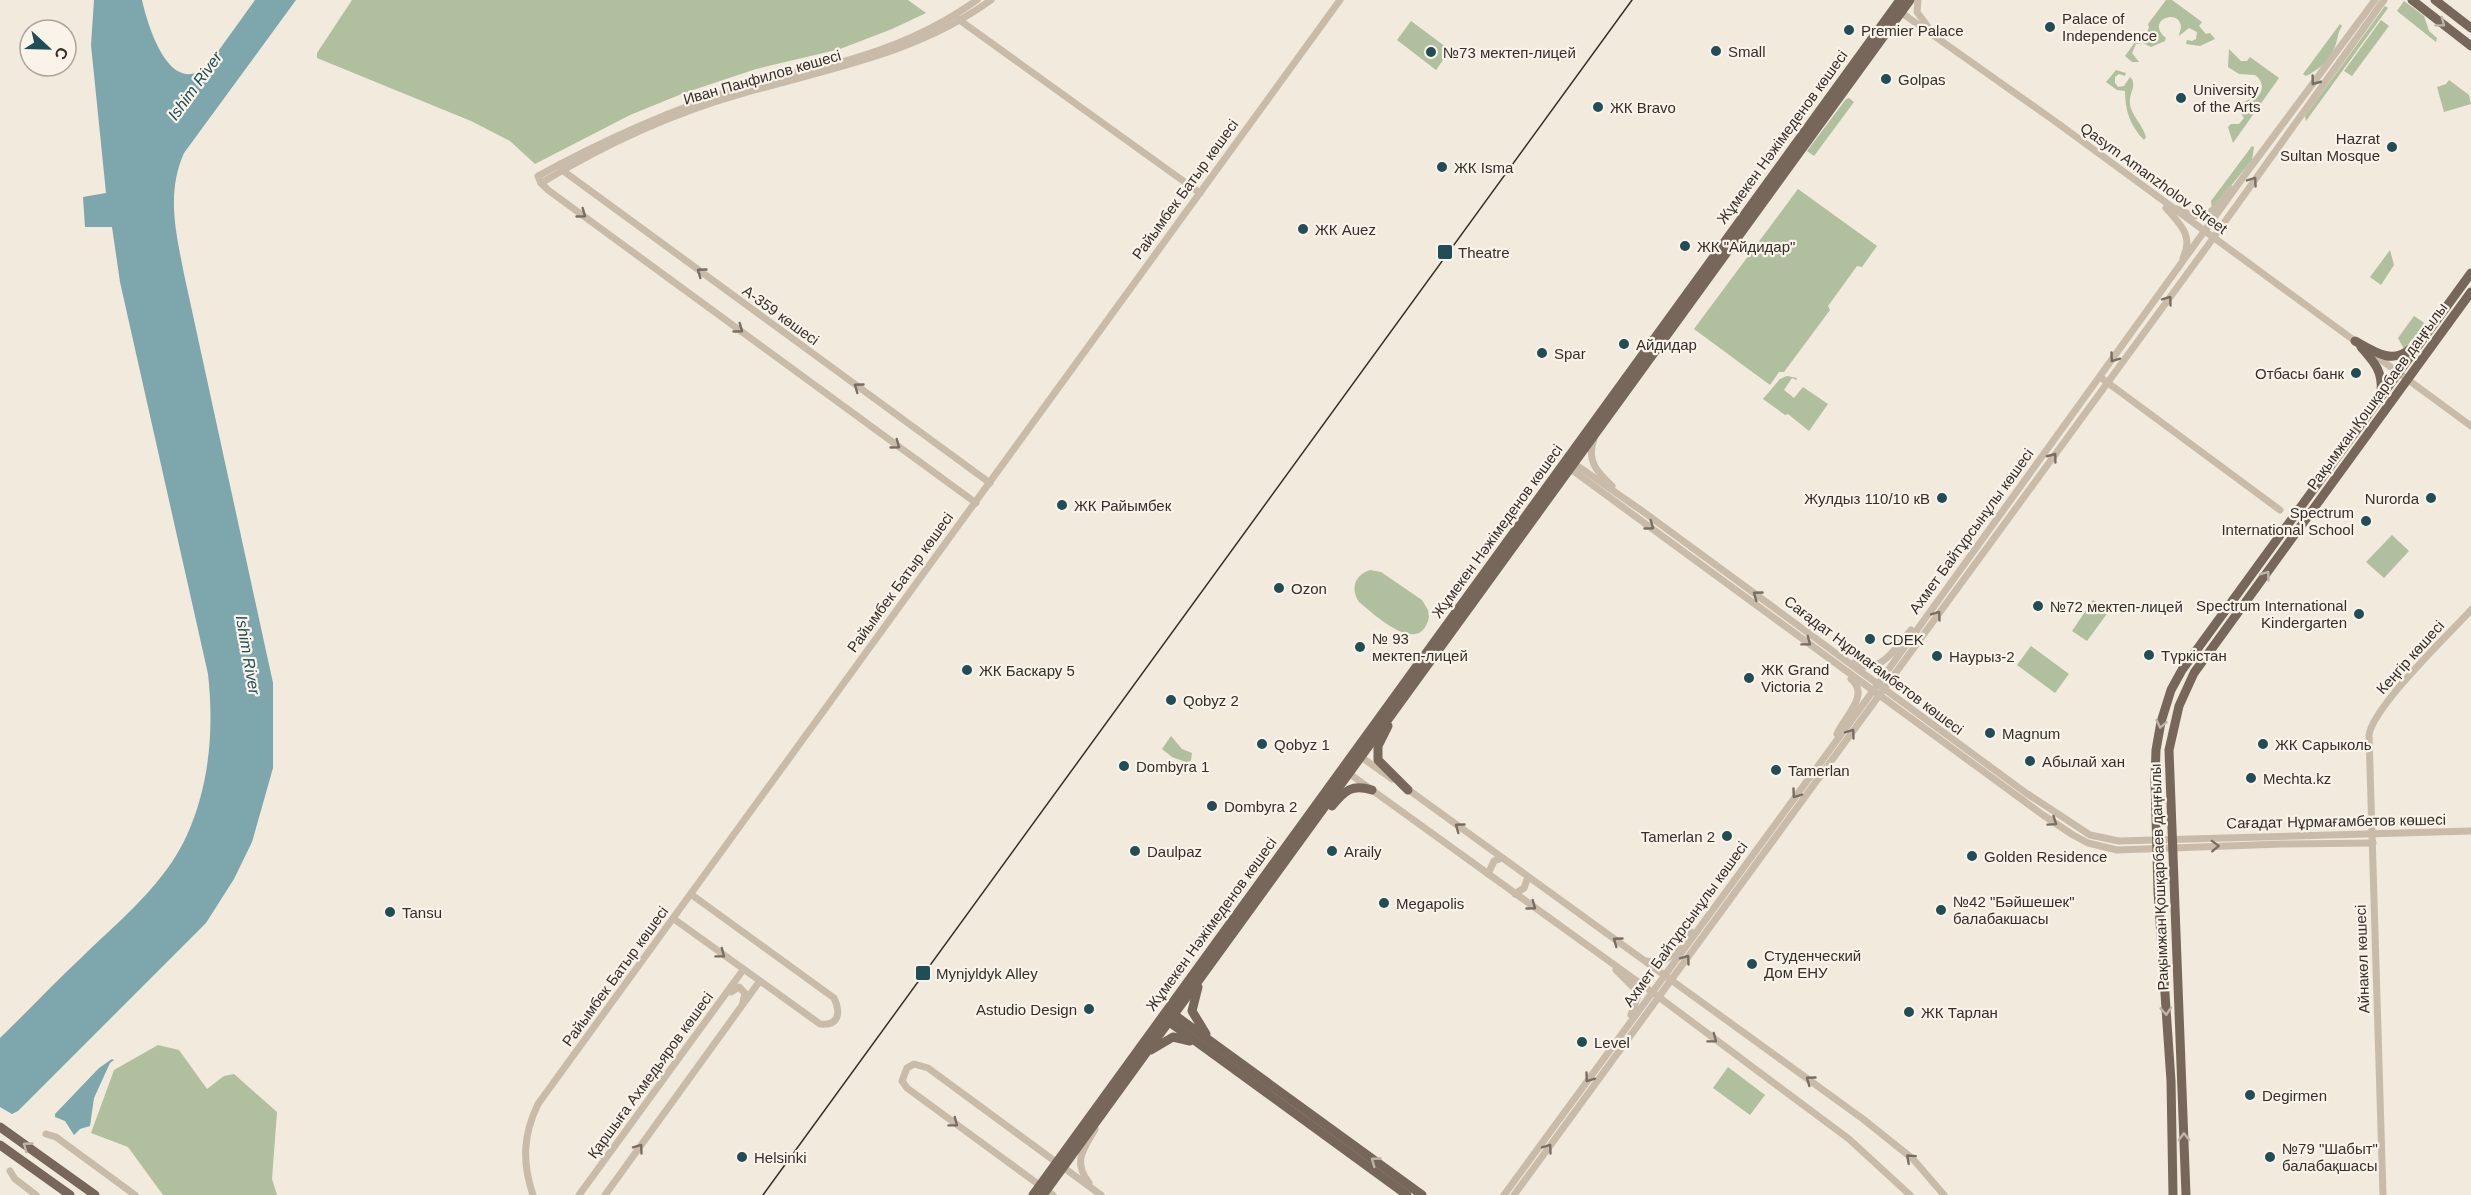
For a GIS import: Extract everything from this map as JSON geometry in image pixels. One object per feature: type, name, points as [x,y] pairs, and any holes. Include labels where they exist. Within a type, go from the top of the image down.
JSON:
[{"type":"main road","name":"Жұмекен Нәжімеденов көшесі","points":[[1032,1195],[1045,1192],[1059,1165],[1898,7],[1910,0]]},
{"type":"main road","points":[[2412,0],[2471,46]]},
{"type":"main road","points":[[2435,0],[2471,28]]},
{"type":"main road","name":"Жұмекен Нәжімеденов көшесі","points":[[1357,754],[1395,709],[1568,463],[1612,408],[1898,7]]},
{"type":"main road","name":"Рақымжан Қошқарбаев даңғылы","points":[[2173,1195],[2171,1081],[2156,844],[2156,750],[2165,708],[2181,670],[2397,371],[2471,273]]},
{"type":"main road","name":"Рақымжан Қошқарбаев даңғылы","points":[[2186,1195],[2169,750],[2185,690],[2194,673],[2471,292]]},
{"type":"main road","points":[[2355,341],[2380,354],[2398,356],[2409,350],[2431,328]]},
{"type":"main road","points":[[2355,341],[2379,369],[2382,381],[2381,394]]},
{"type":"main road","points":[[1395,709],[1377,754],[1378,760],[1408,790]]},
{"type":"main road","name":"Жұмекен Нәжімеденов көшесі","points":[[1059,1165],[1100,1116],[1146,1053],[1168,1016],[1200,978],[1311,826],[1345,771]]},
{"type":"main road","points":[[1311,826],[1346,790],[1357,786],[1372,790]]},
{"type":"main road","points":[[1200,978],[1192,1011],[1210,1041]]},
{"type":"main road","points":[[1168,1016],[1210,1041],[1422,1195]]},
{"type":"main road","points":[[1168,1016],[1200,1044],[1407,1195]]},
{"type":"main road","points":[[1146,1053],[1173,1037],[1200,1044]]},
{"type":"main road","points":[[0,1126],[95,1195]]},
{"type":"main road","points":[[0,1145],[70,1195]]},
{"type":"street","name":"Иван Панфилов көшесі","points":[[957,19],[977,0]]},
{"type":"street","name":"Иван Панфилов көшесі","points":[[976,503],[540,180],[561,167],[679,114],[740,94],[879,56],[919,41],[991,0]]},
{"type":"street","name":"Райымбек Батыр көшесі","points":[[533,1195],[528,1179],[524,1149],[530,1120],[538,1104],[1340,0]]},
{"type":"street","points":[[1918,0],[1920,18],[1941,41]]},
{"type":"street","name":"Ахмет Байтұрсынұлы көшесі","points":[[1881,686],[1922,621],[2247,172],[2375,0]]},
{"type":"street","name":"Ахмет Байтұрсынұлы көшесі","points":[[1667,978],[1701,925],[1834,742],[1881,686],[2107,383],[2384,0]]},
{"type":"street","name":"Qasym Amanzholov Street","points":[[1898,7],[1941,41],[2056,122],[2156,198],[2471,426]]},
{"type":"street","points":[[957,19],[1200,193]]},
{"type":"street","name":"А-359 көшесі","points":[[561,167],[990,483]]},
{"type":"street","points":[[2156,198],[2190,215],[2202,217],[2212,212],[2247,172]]},
{"type":"street","points":[[2156,198],[2183,227],[2188,242],[2184,255],[2164,289]]},
{"type":"street","points":[[2100,377],[2280,510]]},
{"type":"street","points":[[1612,408],[1594,441],[1591,450],[1592,464],[1596,471],[1634,506]]},
{"type":"street","name":"Сағадат Нұрмағамбетов көшесі","points":[[1568,463],[1634,506],[2026,794],[2077,828],[2105,839],[2156,844]]},
{"type":"street","name":"Сағадат Нұрмағамбетов көшесі","points":[[1568,463],[1875,693],[2073,835],[2088,843],[2117,850],[2171,843],[2471,831]]},
{"type":"street","name":"Кеңгір көшесі","points":[[2372,723],[2387,702],[2471,610]]},
{"type":"street","points":[[1838,655],[1858,665],[1877,666],[1887,659],[1910,631],[1922,621]]},
{"type":"street","points":[[1822,654],[1829,663],[1855,682],[1858,692],[1857,703],[1841,724],[1834,742]]},
{"type":"street","name":"Ахмет Байтұрсынұлы көшесі","points":[[1514,1195],[1667,978],[1875,693]]},
{"type":"street","name":"Айнакөл көшесі","points":[[2372,723],[2368,741],[2384,1195]]},
{"type":"street","points":[[1357,754],[1863,1119],[1913,1159],[1944,1195]]},
{"type":"street","points":[[1345,771],[1655,995],[1849,1139],[1910,1195]]},
{"type":"street","name":"Сағадат Нұрмағамбетов көшесі","points":[[2171,843],[2373,843]]},
{"type":"street","points":[[1488,874],[1494,861],[1502,858]]},
{"type":"street","points":[[1515,894],[1524,888],[1528,877]]},
{"type":"street","points":[[674,919],[820,1024],[832,1024],[837,1019],[839,1012],[834,998],[692,895]]},
{"type":"street","points":[[1643,960],[1657,964],[1664,961],[1689,933],[1701,925]]},
{"type":"street","points":[[1612,964],[1618,974],[1636,990],[1638,995],[1624,1031]]},
{"type":"street","name":"Қаршыға Ахмедьяров көшесі","points":[[579,1195],[744,970]]},
{"type":"street","points":[[605,1195],[759,982]]},
{"type":"street","points":[[724,998],[739,987],[745,993],[741,1006]]},
{"type":"street","name":"Ахмет Байтұрсынұлы көшесі","points":[[1504,1195],[1624,1031],[1655,995]]},
{"type":"street","points":[[1045,1192],[907,1088],[903,1081],[907,1068],[914,1064],[928,1068],[1098,1193]]},
{"type":"street","points":[[1098,1193],[1082,1175],[1080,1159],[1100,1116]]},
{"type":"street","points":[[46,1134],[56,1137],[135,1195]]},
{"type":"street","points":[[10,1172],[15,1179],[36,1195]]},
{"type":"green space","points":[[352,0],[908,0],[926,13],[840,49],[756,69],[684,93],[630,115],[535,164],[510,141],[471,121],[317,58],[317,53]]},
{"type":"green space","points":[[2166,0],[2172,0],[2202,22],[2199,26],[2215,39],[2200,46],[2186,44],[2187,40],[2196,39],[2197,32],[2189,28],[2179,36],[2181,27],[2179,21],[2175,18],[2165,18],[2159,26],[2160,32],[2166,38],[2165,41],[2151,47],[2143,43],[2136,44],[2132,53],[2139,62],[2132,62],[2125,56],[2141,34],[2145,34],[2149,28],[2148,24]]},
{"type":"green space","points":[[2404,1],[2424,16],[2429,31],[2437,38],[2436,42],[2397,11]]},
{"type":"green space","points":[[2385,6],[2388,8],[2306,121],[2305,116]]},
{"type":"green space","points":[[2381,20],[2389,26],[2352,76],[2344,71]]},
{"type":"green space","points":[[1411,21],[1450,50],[1436,70],[1397,40]]},
{"type":"green space","points":[[2340,24],[2342,26],[2329,58],[2315,71],[2306,76],[2303,74]]},
{"type":"green space","points":[[2229,49],[2241,61],[2247,61],[2250,57],[2279,78],[2233,143],[2228,127],[2231,124],[2239,124],[2244,118],[2236,106],[2257,97],[2262,84],[2255,75],[2239,74],[2228,67]]},
{"type":"green space","points":[[2116,70],[2126,73],[2125,76],[2119,74],[2115,77],[2118,87],[2124,86],[2130,77],[2132,80],[2131,107],[2146,137],[2144,140],[2129,117],[2125,91],[2117,90],[2106,82]]},
{"type":"green space","points":[[2449,80],[2469,95],[2471,104],[2444,112],[2437,87],[2446,84]]},
{"type":"green space","points":[[1849,98],[1854,102],[1814,156],[1807,151]]},
{"type":"green space","points":[[2252,146],[2254,147],[2252,160],[2212,209],[2211,201]]},
{"type":"green space","points":[[1798,189],[1877,246],[1862,267],[1857,266],[1828,306],[1830,310],[1784,372],[1779,372],[1770,385],[1694,329]]},
{"type":"green space","points":[[2390,250],[2394,265],[2381,285],[2370,277]]},
{"type":"green space","points":[[2414,316],[2426,324],[2404,349],[2398,338]]},
{"type":"green space","points":[[1787,376],[1797,378],[1796,380],[1792,378],[1784,390],[1794,398],[1803,387],[1828,404],[1809,431],[1788,414],[1785,415],[1763,399],[1780,379]]},
{"type":"green space","points":[[2392,535],[2409,551],[2384,578],[2366,562]]},
{"type":"green space","points":[[1370,570],[1381,572],[1422,600],[1429,617],[1424,629],[1417,634],[1407,634],[1397,630],[1359,602],[1355,592],[1356,583],[1361,575]]},
{"type":"green space","points":[[2093,600],[2109,611],[2087,641],[2072,631]]},
{"type":"green space","points":[[2031,646],[2069,674],[2055,693],[2017,665]]},
{"type":"green space","points":[[1171,736],[1182,749],[1192,753],[1188,763],[1172,757],[1162,749]]},
{"type":"green space","points":[[158,1045],[179,1050],[207,1089],[224,1076],[234,1074],[277,1112],[272,1179],[277,1195],[163,1195],[128,1147],[91,1133],[114,1070]]},
{"type":"green space","points":[[1728,1067],[1765,1095],[1750,1115],[1713,1088]]},
{"type":"water","name":"Ishim River","points":[[94,0],[142,0],[150,27],[164,56],[173,67],[183,73],[195,73],[209,64],[255,0],[296,0],[184,153],[175,183],[174,198],[174,213],[184,274],[273,683],[273,768],[252,842],[234,879],[206,923],[18,1111],[12,1114],[0,1107],[0,1038],[140,901],[178,853],[195,816],[201,796],[210,735],[208,674],[120,282],[112,227],[85,227],[83,197],[106,193],[91,45]]},
{"type":"water","points":[[112,1059],[114,1060],[110,1063],[94,1098],[90,1126],[80,1129],[74,1135],[65,1121],[55,1117],[55,1114],[99,1068]]},
{"type":"tram line","points":[[763,1195],[1632,0]]},
{"type":"place","name":"Palace of Independence","points":[[2050,27]]},
{"type":"place","name":"Premier Palace","points":[[1849,30]]},
{"type":"place","name":"Small","points":[[1716,51]]},
{"type":"place","name":"№73 мектеп-лицей","points":[[1431,52]]},
{"type":"place","name":"Golpas","points":[[1886,79]]},
{"type":"place","name":"University of the Arts","points":[[2181,98]]},
{"type":"place","name":"ЖК Bravo","points":[[1598,107]]},
{"type":"place","name":"Hazrat Sultan Mosque","points":[[2392,147]]},
{"type":"place","name":"ЖК Isma","points":[[1442,167]]},
{"type":"place","name":"ЖК Auez","points":[[1303,229]]},
{"type":"place","name":"ЖК \"Айдидар\"","points":[[1685,246]]},
{"type":"place","name":"Theatre","points":[[1445,252]]},
{"type":"place","name":"Айдидар","points":[[1624,344]]},
{"type":"place","name":"Spar","points":[[1542,353]]},
{"type":"place","name":"Отбасы банк","points":[[2356,373]]},
{"type":"place","name":"Жулдыз 110/10 кВ","points":[[1942,498]]},
{"type":"place","name":"Nurorda","points":[[2431,498]]},
{"type":"place","name":"ЖК Райымбек","points":[[1062,505]]},
{"type":"place","name":"Spectrum International School","points":[[2366,521]]},
{"type":"place","name":"Ozon","points":[[1279,588]]},
{"type":"place","name":"№72 мектеп-лицей","points":[[2038,606]]},
{"type":"place","name":"Spectrum International Kindergarten","points":[[2359,614]]},
{"type":"place","name":"CDEK","points":[[1870,639]]},
{"type":"place","name":"№ 93 мектеп-лицей","points":[[1360,647]]},
{"type":"place","name":"Түркістан","points":[[2149,655]]},
{"type":"place","name":"Наурыз-2","points":[[1937,656]]},
{"type":"place","name":"ЖК Баскару 5","points":[[967,670]]},
{"type":"place","name":"ЖК Grand Victoria 2","points":[[1749,678]]},
{"type":"place","name":"Qobyz 2","points":[[1171,700]]},
{"type":"place","name":"Magnum","points":[[1990,733]]},
{"type":"place","name":"Qobyz 1","points":[[1262,744]]},
{"type":"place","name":"ЖК Сарыколь","points":[[2263,744]]},
{"type":"place","name":"Абылай хан","points":[[2030,761]]},
{"type":"place","name":"Dombyra 1","points":[[1124,766]]},
{"type":"place","name":"Tamerlan","points":[[1776,770]]},
{"type":"place","name":"Mechta.kz","points":[[2251,778]]},
{"type":"place","name":"Dombyra 2","points":[[1212,806]]},
{"type":"place","name":"Tamerlan 2","points":[[1727,836]]},
{"type":"place","name":"Daulpaz","points":[[1135,851]]},
{"type":"place","name":"Araily","points":[[1332,851]]},
{"type":"place","name":"Golden Residence","points":[[1972,856]]},
{"type":"place","name":"Megapolis","points":[[1384,903]]},
{"type":"place","name":"№42 \"Бәйшешек\" балабакшасы","points":[[1941,910]]},
{"type":"place","name":"Tansu","points":[[390,912]]},
{"type":"place","name":"Студенческий Дом ЕНУ","points":[[1752,964]]},
{"type":"place","name":"Mynjyldyk Alley","points":[[923,973]]},
{"type":"place","name":"Astudio Design","points":[[1089,1009]]},
{"type":"place","name":"ЖК Тарлан","points":[[1909,1012]]},
{"type":"place","name":"Level","points":[[1582,1042]]},
{"type":"place","name":"Degirmen","points":[[2250,1095]]},
{"type":"place","name":"Helsinki","points":[[742,1157]]},
{"type":"place","name":"№79 \"Шабыт\" балабақшасы","points":[[2270,1157]]}]
